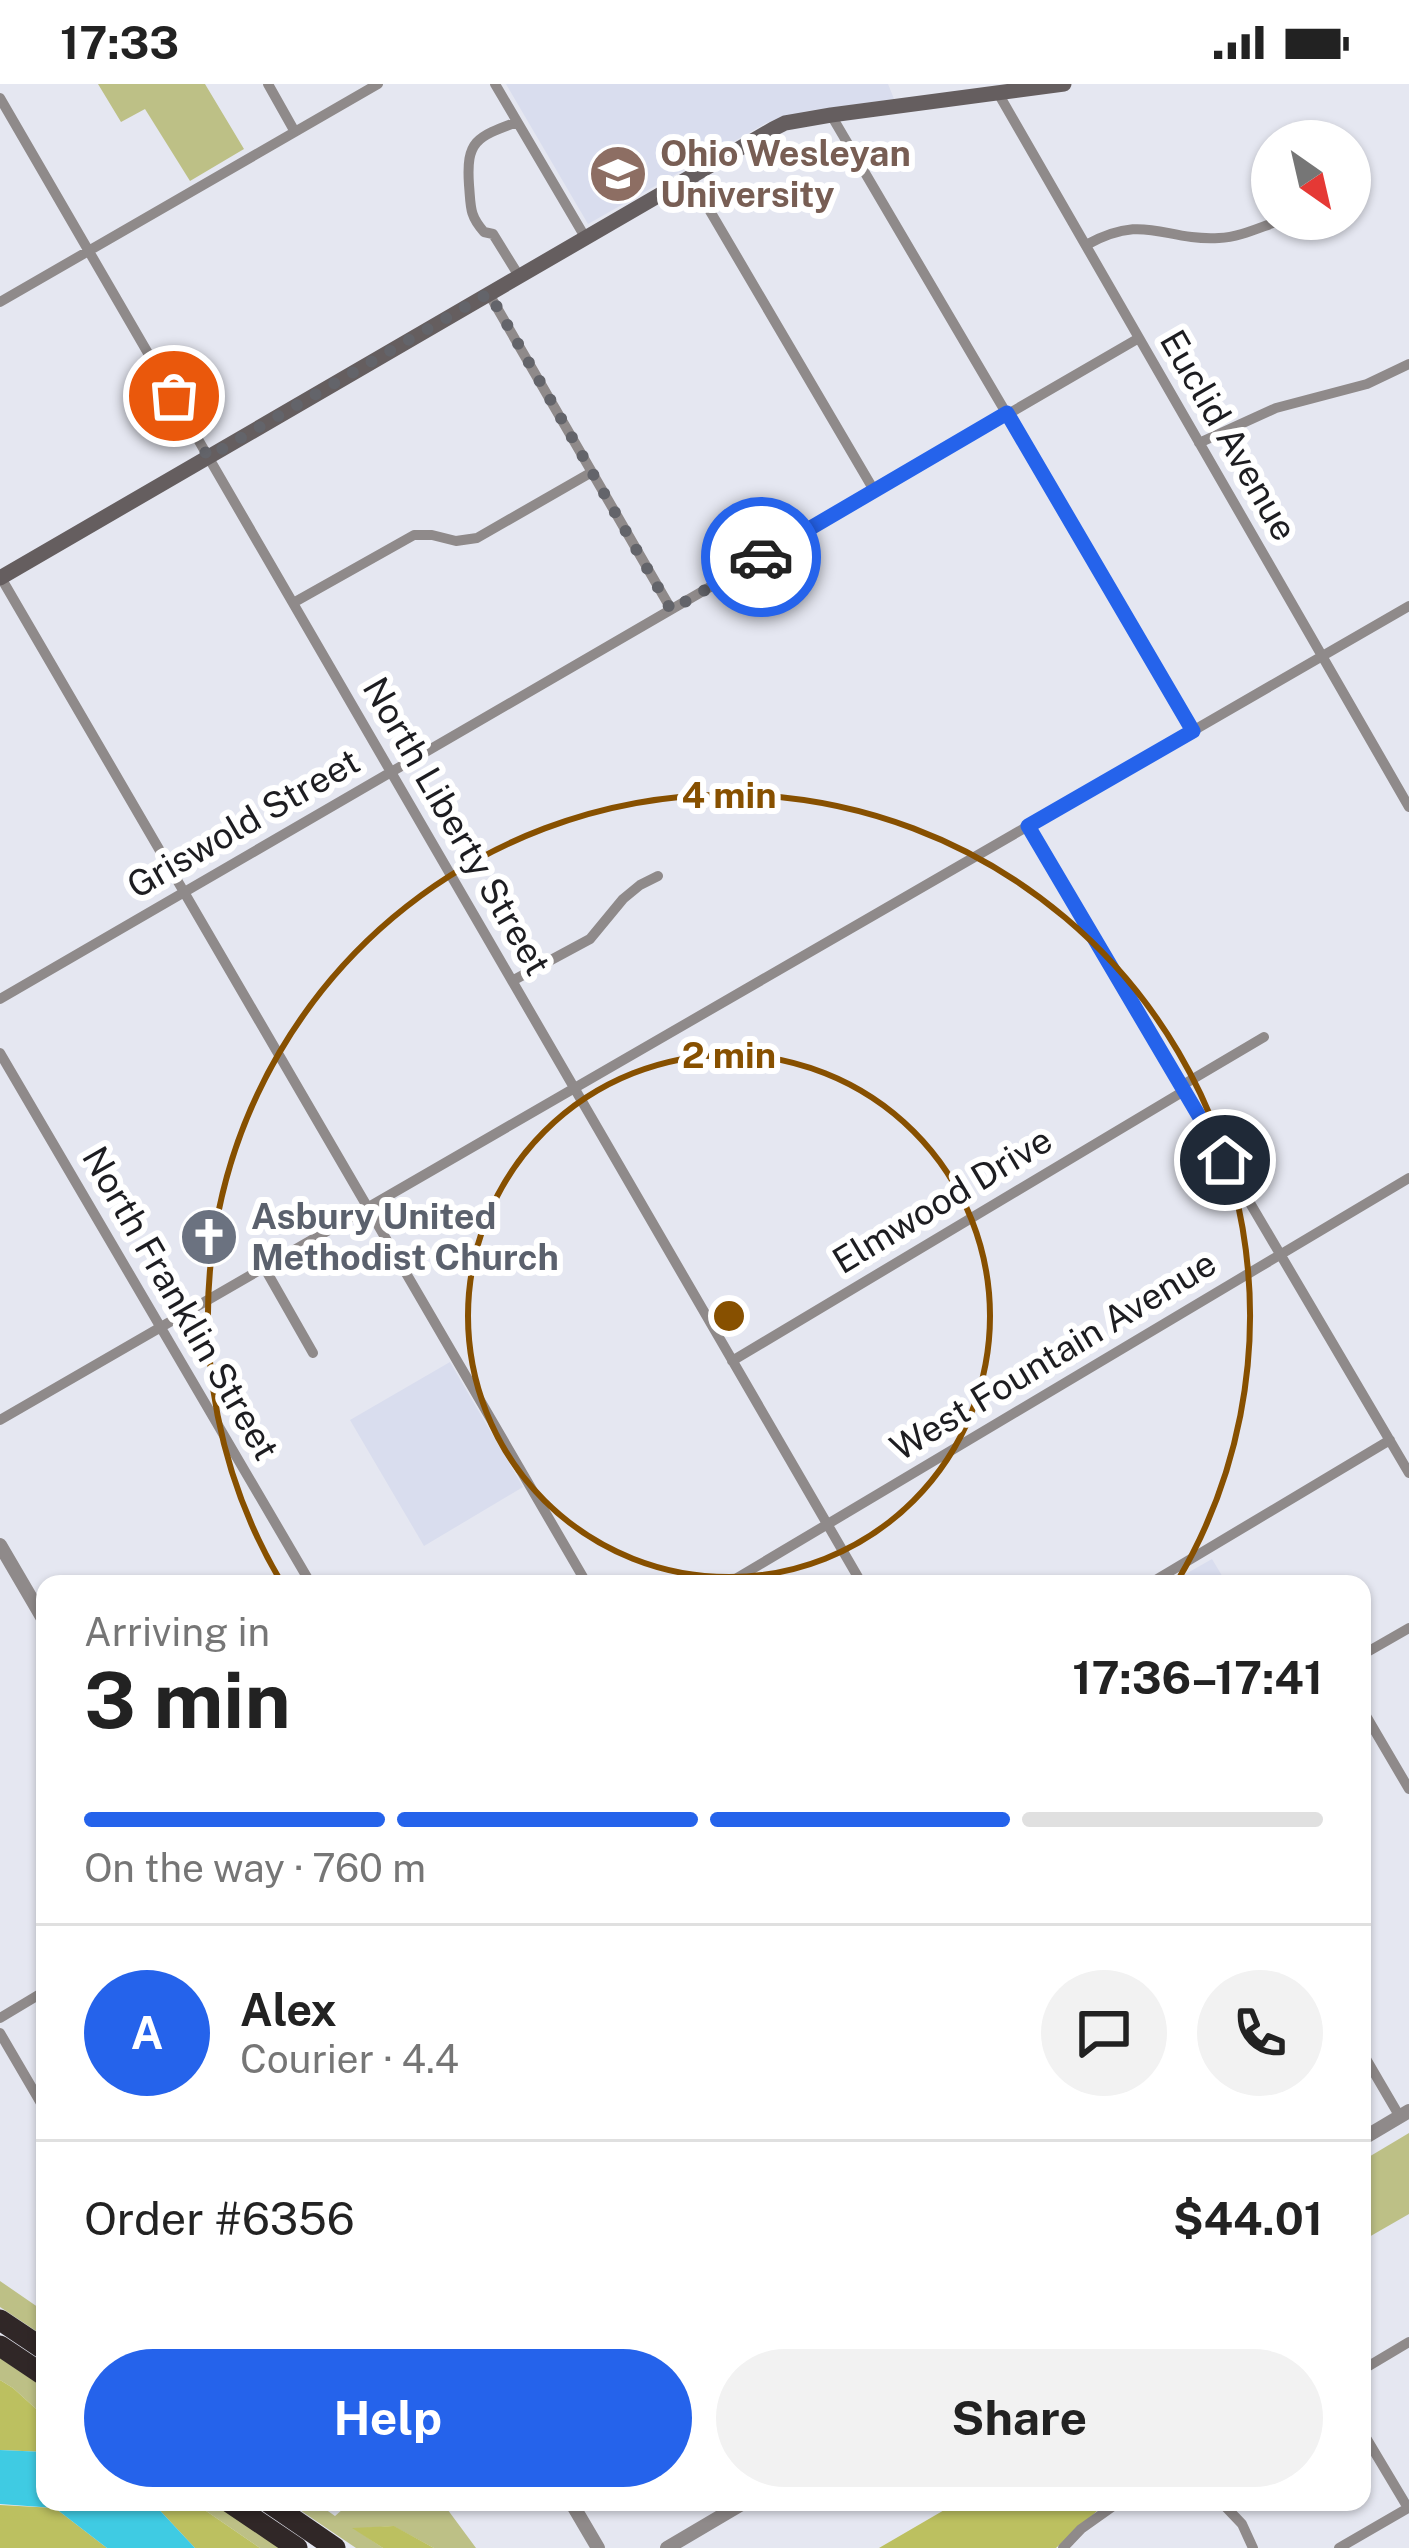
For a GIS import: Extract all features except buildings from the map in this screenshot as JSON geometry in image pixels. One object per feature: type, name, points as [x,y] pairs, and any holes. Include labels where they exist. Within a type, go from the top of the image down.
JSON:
[{"type":"highway","points":[[0,2320],[36,2344]]},
{"type":"highway","points":[[0,2346],[36,2370]]},
{"type":"highway","points":[[243,2511],[297,2548]]},
{"type":"highway","points":[[281,2511],[335,2548]]},
{"type":"main road","points":[[0,577],[785,123],[1064,84]]},
{"type":"street","points":[[268,84],[295,132]]},
{"type":"street","points":[[0,302],[378,84]]},
{"type":"street","points":[[495,84],[585,237]]},
{"type":"street","name":"Euclid Avenue","points":[[998,93],[1409,807]]},
{"type":"street","name":"North Liberty Street","points":[[0,98],[857,1575]]},
{"type":"street","points":[[831,115],[1193,731]]},
{"type":"street","points":[[517,122],[477,142],[467,164],[471,215],[484,232],[493,233],[519,276]]},
{"type":"street","points":[[691,176],[875,491]]},
{"type":"street","points":[[1086,245],[1124,229],[1221,238],[1251,229]]},
{"type":"street","points":[[489,293],[671,610]]},
{"type":"street","name":"Griswold Street","points":[[0,999],[1139,338]]},
{"type":"street","points":[[1199,443],[1261,414],[1367,384],[1409,364]]},
{"type":"street","points":[[293,603],[403,539],[424,534],[456,541],[476,538],[592,472]]},
{"type":"street","points":[[0,577],[582,1575]]},
{"type":"street","points":[[0,1420],[1409,606]]},
{"type":"street","points":[[1028,826],[1409,1474]]},
{"type":"street","points":[[512,981],[590,939],[623,898],[658,876]]},
{"type":"street","name":"Elmwood Drive","points":[[732,1360],[1264,1036]]},
{"type":"street","name":"North Franklin Street","points":[[0,1053],[306,1575]]},
{"type":"street","name":"West Fountain Avenue","points":[[742,1575],[1409,1178]]},
{"type":"street","points":[[264,1268],[313,1353]]},
{"type":"street","points":[[1164,1575],[1390,1440]]},
{"type":"street","points":[[0,1545],[36,1607]]},
{"type":"street","points":[[1371,1650],[1409,1628]]},
{"type":"street","points":[[1371,1725],[1409,1790]]},
{"type":"street","points":[[0,2018],[36,1996]]},
{"type":"street","points":[[0,2033],[36,2095]]},
{"type":"street","points":[[1371,2065],[1405,2114],[1371,2134]]},
{"type":"street","points":[[1371,2365],[1409,2342]]},
{"type":"street","points":[[1340,2548],[1408,2508],[1371,2446]]},
{"type":"street","points":[[576,2511],[598,2548]]},
{"type":"street","points":[[668,2548],[731,2511]]},
{"type":"street","points":[[1063,2548],[1104,2511]]},
{"type":"street","points":[[1230,2511],[1253,2548]]},
{"type":"shaded area","name":"Ohio Wesleyan University","points":[[506,84],[888,84],[894,99],[807,111],[766,123],[588,224]]},
{"type":"shaded area","points":[[450,1362],[523,1487],[424,1546],[350,1420]]},
{"type":"shaded area","points":[[1212,1559],[1222,1575],[1184,1575]]},
{"type":"green space","points":[[98,84],[205,84],[244,149],[190,181],[145,109],[121,122]]},
{"type":"green space","points":[[1409,2133],[1409,2214],[1371,2236],[1371,2156]]},
{"type":"green space","points":[[0,2281],[36,2306],[36,2331],[0,2307]]},
{"type":"green space","points":[[0,2358],[36,2382],[36,2409],[13,2388],[0,2380]]},
{"type":"green space","points":[[0,2380],[36,2409],[36,2452],[0,2450]]},
{"type":"green space","points":[[0,2505],[59,2511],[107,2548],[0,2548]]},
{"type":"green space","points":[[160,2511],[206,2511],[260,2548],[195,2548]]},
{"type":"green space","points":[[206,2511],[226,2511],[281,2548],[260,2548]]},
{"type":"green space","points":[[301,2511],[328,2511],[335,2516],[341,2511],[449,2511],[476,2548],[434,2548],[393,2526],[355,2529],[383,2548],[356,2548]]},
{"type":"green space","points":[[943,2511],[1097,2511],[1056,2548],[879,2548]]},
{"type":"green space","points":[[393,2526],[434,2548],[383,2548],[352,2528]]},
{"type":"water","points":[[0,2450],[36,2452],[36,2507],[0,2504]]},
{"type":"water","points":[[59,2511],[160,2511],[195,2548],[107,2548]]},
{"type":"way so far","points":[[174,396],[208,457],[489,293],[671,610],[761,557]]},
{"type":"place","name":"Ohio Wesleyan University","points":[[618,174]]},
{"type":"place","name":"Asbury United Methodist Church","points":[[209,1237]]},
{"type":"route","points":[[761,557],[1007,413],[1193,731],[1028,826],[1225,1160]]}]
